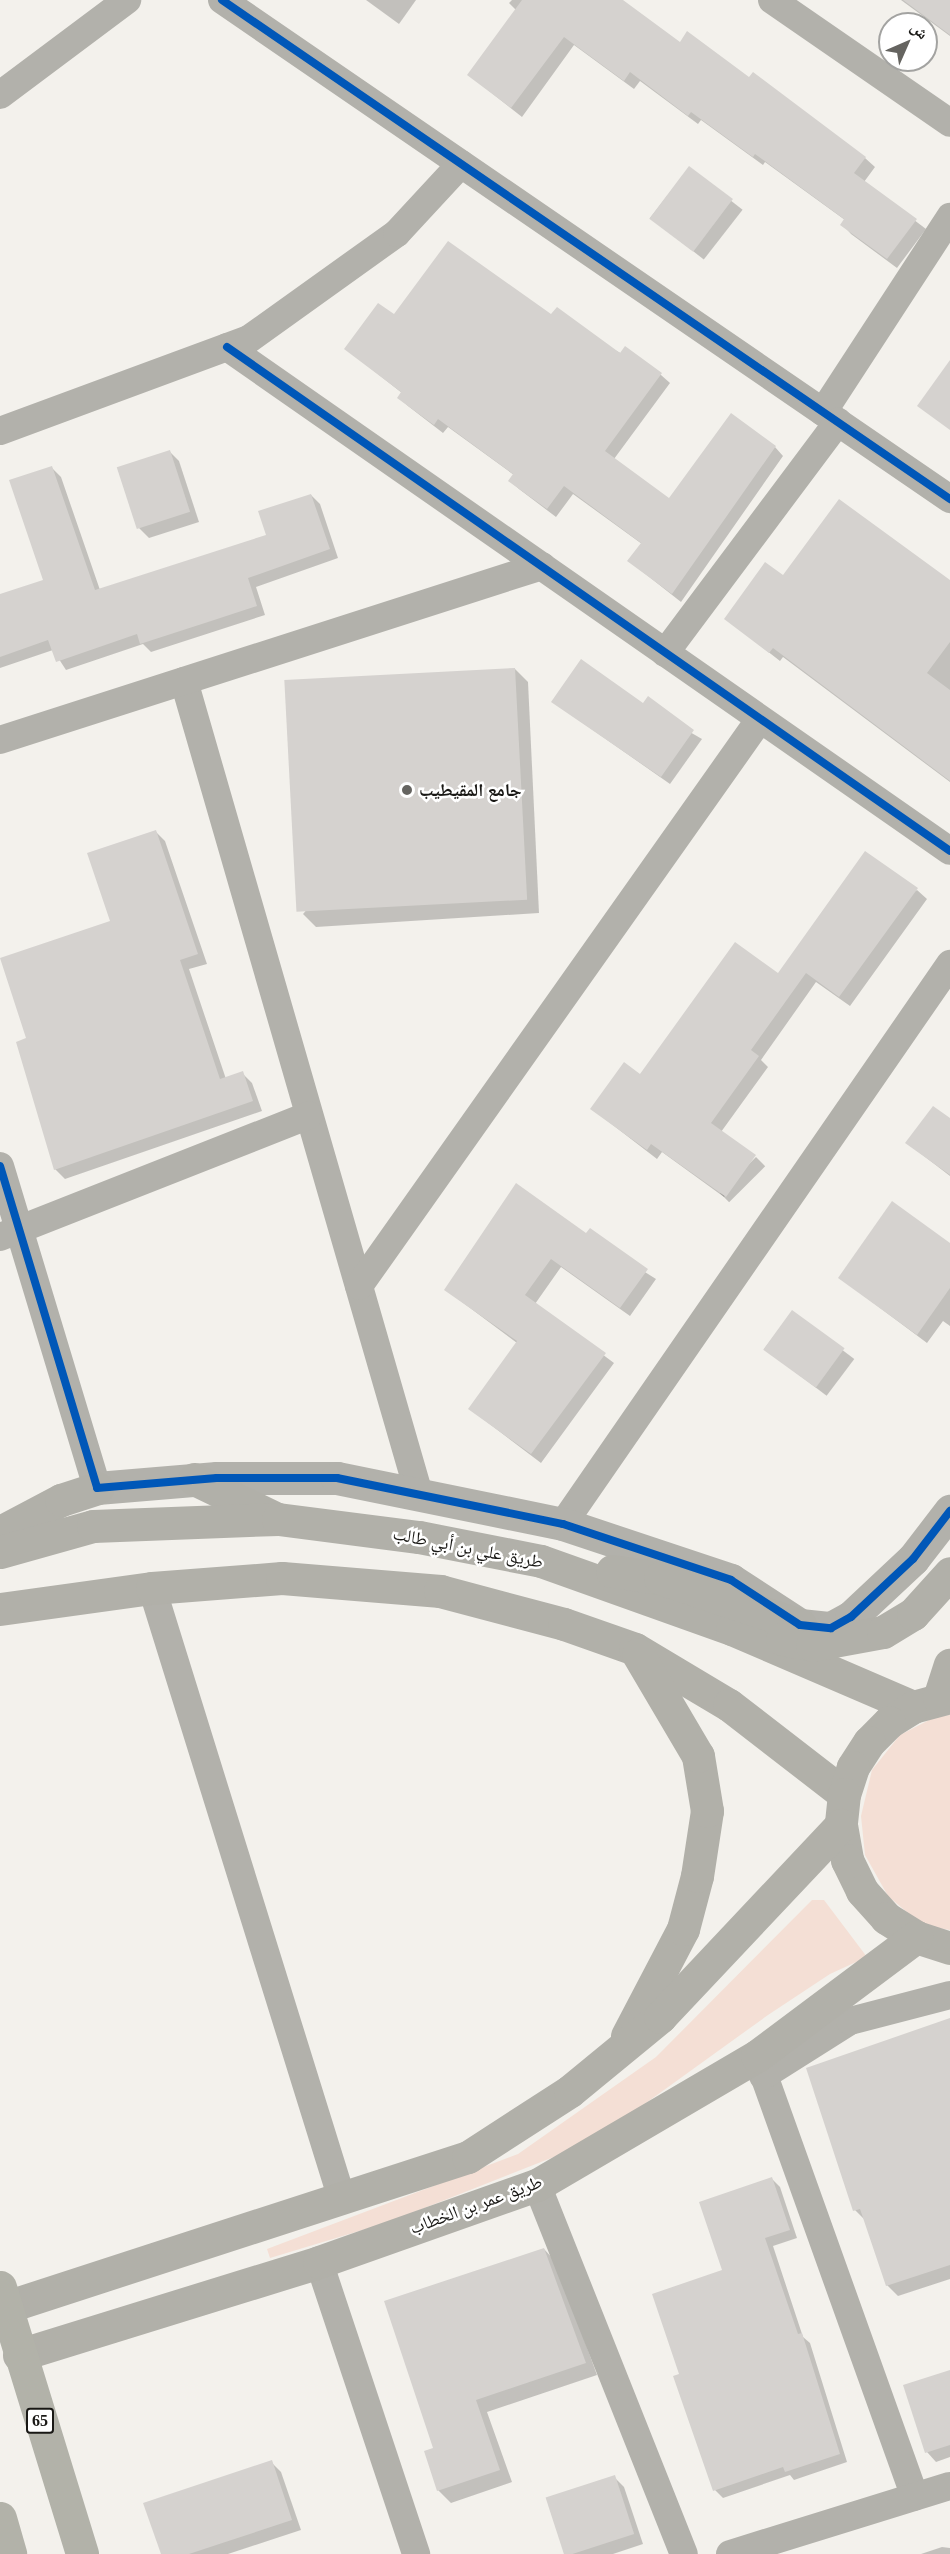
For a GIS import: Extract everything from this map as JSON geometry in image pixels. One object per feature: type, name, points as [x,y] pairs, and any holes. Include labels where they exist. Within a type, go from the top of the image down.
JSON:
[{"type":"highway","name":"65","points":[[3,2297],[82,2554]]},
{"type":"highway","points":[[0,2518],[10,2554]]},
{"type":"main road","points":[[194,1479],[278,1519]]},
{"type":"main road","points":[[0,1532],[61,1500],[97,1488]]},
{"type":"main road","name":"طريق علي بن أبي طالب","points":[[0,1552],[93,1526],[278,1519],[419,1537],[541,1560],[934,1701]]},
{"type":"main road","points":[[541,1560],[660,1578],[800,1625]]},
{"type":"main road","points":[[732,1629],[812,1645],[883,1632],[913,1614],[950,1573]]},
{"type":"main road","points":[[0,1609],[152,1588],[282,1578],[440,1591],[564,1624],[635,1649],[729,1705],[843,1809]]},
{"type":"main road","points":[[621,2048],[683,1929],[698,1876],[707,1811],[698,1756],[635,1649]]},
{"type":"main road","points":[[950,1665],[934,1701],[889,1722],[868,1743],[853,1767],[843,1809],[847,1860],[862,1891],[886,1918],[916,1937],[950,1948]]},
{"type":"main road","points":[[3,2297],[342,2199],[468,2157],[570,2091],[712,1966],[843,1809]]},
{"type":"main road","name":"طريق عمر بن الخطاب","points":[[19,2355],[320,2262],[537,2185],[760,2066],[916,1937]]},
{"type":"street","points":[[0,95],[127,0]]},
{"type":"street","points":[[222,0],[950,499]]},
{"type":"street","points":[[772,0],[950,123]]},
{"type":"street","points":[[0,431],[249,339],[397,233],[461,164]]},
{"type":"street","points":[[665,653],[831,417],[950,217]]},
{"type":"street","points":[[227,347],[950,851]]},
{"type":"street","points":[[0,740],[542,567]]},
{"type":"street","points":[[184,681],[419,1494]]},
{"type":"street","points":[[359,1286],[760,719]]},
{"type":"street","points":[[563,1524],[950,964]]},
{"type":"street","points":[[10,1234],[309,1114]]},
{"type":"street","points":[[0,1166],[10,1234],[97,1488],[194,1479],[337,1478],[563,1524],[731,1580],[800,1625],[831,1628],[851,1617],[913,1559],[950,1511]]},
{"type":"street","points":[[152,1588],[342,2199]]},
{"type":"street","points":[[915,2497],[760,2066],[850,2021],[950,1995]]},
{"type":"street","points":[[537,2185],[684,2554]]},
{"type":"street","points":[[320,2262],[416,2554]]},
{"type":"street","points":[[730,2554],[950,2486]]},
{"type":"shaded area","points":[[950,1715],[950,1930],[922,1925],[888,1896],[865,1855],[861,1816],[872,1770],[900,1735],[935,1717]]},
{"type":"shaded area","points":[[812,1900],[824,1900],[867,1957],[830,1974],[768,2015],[621,2121],[574,2149],[389,2222],[270,2258],[267,2249],[518,2154],[656,2057]]},
{"type":"building","points":[[522,0],[623,0],[680,42],[687,31],[749,77],[753,72],[866,157],[854,173],[917,219],[887,259],[840,225],[844,219],[755,154],[753,157],[691,112],[688,116],[630,72],[624,81],[564,37],[511,108],[467,75]]},
{"type":"building","points":[[903,0],[950,0],[950,35],[938,26],[938,12],[919,12]]},
{"type":"building","points":[[689,166],[733,199],[693,252],[649,219]]},
{"type":"building","points":[[448,241],[551,314],[557,307],[620,353],[625,346],[662,373],[605,451],[669,498],[731,413],[776,446],[672,594],[627,561],[641,543],[564,486],[547,509],[508,481],[513,474],[438,419],[434,425],[397,398],[401,392],[344,349],[378,303],[394,314]]},
{"type":"building","points":[[950,360],[950,430],[917,406]]},
{"type":"building","points":[[170,450],[190,512],[137,529],[117,467]]},
{"type":"building","points":[[52,466],[95,590],[266,535],[258,511],[311,494],[330,549],[248,578],[257,606],[140,644],[137,634],[56,662],[48,640],[0,657],[0,594],[43,580],[9,480]]},
{"type":"building","points":[[839,499],[950,580],[950,642],[927,673],[950,690],[950,781],[773,648],[769,653],[724,619],[765,562],[783,575]]},
{"type":"building","points":[[581,659],[643,703],[648,696],[694,730],[661,777],[551,702]]},
{"type":"building","name":"جامع المقيطيب","points":[[515,668],[527,900],[296,912],[284,680]]},
{"type":"building","points":[[156,830],[198,954],[180,960],[220,1079],[243,1071],[253,1101],[54,1170],[16,1042],[26,1038],[0,958],[110,921],[87,853]]},
{"type":"building","points":[[865,851],[918,888],[839,997],[806,973],[751,1050],[759,1056],[711,1123],[756,1155],[726,1197],[651,1144],[647,1150],[590,1109],[624,1062],[640,1074],[735,942],[778,973]]},
{"type":"building","points":[[933,1106],[950,1118],[950,1175],[905,1143]]},
{"type":"building","points":[[516,1183],[586,1233],[590,1228],[648,1269],[620,1308],[551,1259],[525,1295],[606,1353],[531,1454],[468,1409],[517,1341],[444,1290]]},
{"type":"building","points":[[892,1201],[950,1243],[950,1288],[917,1335],[838,1278]]},
{"type":"building","points":[[792,1310],[845,1348],[816,1388],[763,1350]]},
{"type":"building","points":[[950,2018],[950,2265],[886,2286],[860,2209],[853,2211],[806,2068]]},
{"type":"building","points":[[772,2177],[790,2230],[765,2238],[798,2334],[802,2333],[840,2454],[785,2472],[783,2467],[713,2491],[673,2376],[679,2374],[652,2294],[722,2270],[699,2202]]},
{"type":"building","points":[[544,2248],[586,2363],[476,2400],[500,2470],[437,2491],[424,2451],[433,2448],[384,2301]]},
{"type":"building","points":[[950,2370],[950,2445],[925,2453],[903,2385]]},
{"type":"building","points":[[272,2460],[292,2520],[189,2554],[161,2554],[143,2503]]},
{"type":"building","points":[[615,2475],[634,2534],[572,2554],[564,2554],[546,2498]]},
{"type":"cycle path","points":[[222,0],[950,499]]},
{"type":"cycle path","points":[[227,347],[950,851]]},
{"type":"cycle path","points":[[0,1166],[97,1488],[217,1478],[337,1478],[563,1524],[731,1580],[800,1625],[831,1628],[851,1617],[913,1559],[950,1511]]},
{"type":"place","name":"جامع المقيطيب","points":[[407,790]]}]
